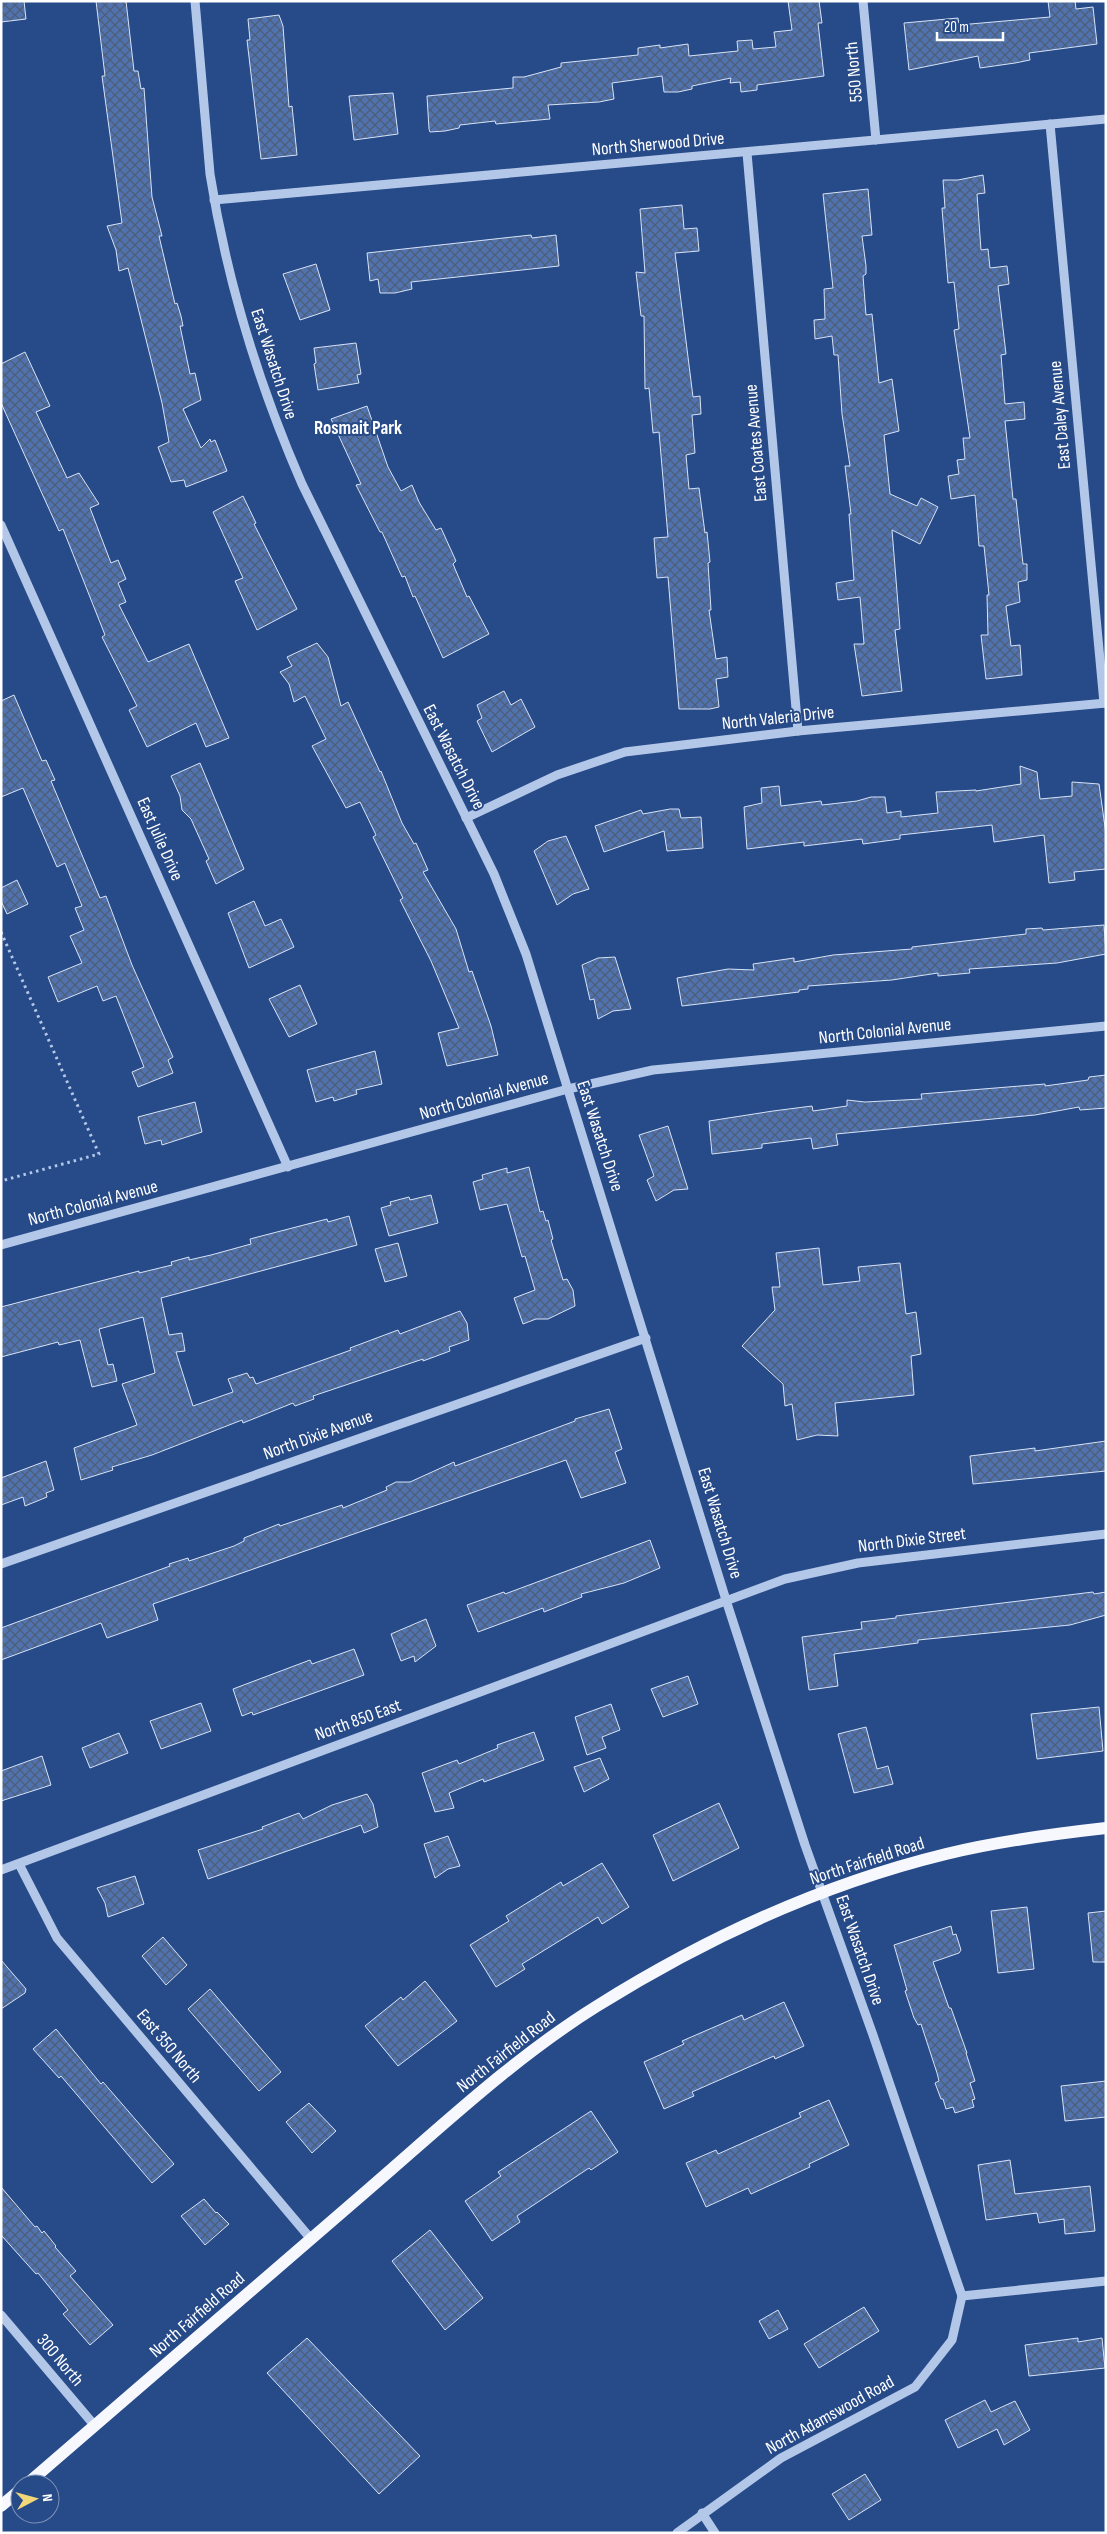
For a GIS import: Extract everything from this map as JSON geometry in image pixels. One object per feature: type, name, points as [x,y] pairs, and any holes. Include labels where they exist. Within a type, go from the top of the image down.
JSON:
[{"type":"main road","name":"North Fairfield Road","points":[[39,2474],[496,2080],[583,2016],[694,1951],[823,1893],[888,1870],[946,1854],[1018,1840],[1106,1828]]},
{"type":"street","name":"East Wasatch Drive","points":[[195,1],[214,200],[236,302],[255,365],[276,425],[322,527],[494,874],[526,954],[726,1600],[805,1845],[962,2296]]},
{"type":"street","name":"550 North","points":[[863,1],[876,140]]},
{"type":"street","name":"North Sherwood Drive","points":[[214,200],[1106,119]]},
{"type":"street","name":"East Daley Avenue","points":[[1050,124],[1105,703]]},
{"type":"street","name":"East Coates Avenue","points":[[747,153],[798,731]]},
{"type":"street","name":"East Julie Drive","points":[[1,525],[288,1167]]},
{"type":"street","name":"North Valeria Drive","points":[[466,818],[556,775],[625,752],[798,731],[1105,703]]},
{"type":"street","name":"North Colonial Avenue","points":[[1,1245],[568,1089],[653,1070],[1106,1026]]},
{"type":"street","name":"North Dixie Avenue","points":[[1,1564],[646,1338]]},
{"type":"street","name":"North Dixie Street","points":[[726,1600],[785,1579],[858,1563],[1106,1534]]},
{"type":"street","name":"North 850 East","points":[[1,1870],[726,1600]]},
{"type":"street","name":"East 350 North","points":[[19,1864],[57,1938],[311,2239]]},
{"type":"street","points":[[962,2296],[1106,2281]]},
{"type":"street","name":"North Adamswood Road","points":[[677,2533],[702,2513],[781,2458],[914,2387],[952,2340],[962,2296]]},
{"type":"street","name":"300 North","points":[[1,2316],[95,2426]]},
{"type":"street","points":[[702,2513],[715,2533]]},
{"type":"path","points":[[1,932],[99,1154],[1,1181]]},
{"type":"building","points":[[1,1],[24,1],[26,19],[1,22]]},
{"type":"building","points":[[96,1],[126,1],[134,71],[138,71],[141,89],[144,88],[152,197],[162,236],[159,236],[175,304],[177,303],[181,316],[183,326],[180,326],[190,374],[195,373],[201,400],[183,409],[201,448],[210,439],[211,442],[215,440],[227,471],[186,487],[184,480],[171,482],[158,447],[169,442],[162,403],[128,268],[119,271],[116,250],[107,226],[122,223],[102,76],[105,76]]},
{"type":"building","points":[[788,1],[819,1],[822,23],[818,23],[824,76],[757,85],[757,90],[741,92],[740,82],[730,83],[731,78],[692,86],[692,89],[678,92],[664,92],[662,76],[612,83],[614,99],[599,102],[548,105],[550,119],[496,124],[495,121],[460,125],[459,128],[430,132],[427,96],[513,88],[513,77],[524,77],[561,67],[561,63],[638,55],[638,48],[660,45],[660,48],[688,44],[689,56],[738,51],[737,41],[752,40],[753,49],[776,47],[774,32],[792,30]]},
{"type":"building","points":[[1048,1],[1075,1],[1076,9],[1093,7],[1097,44],[1029,53],[1030,60],[980,68],[978,56],[909,70],[904,23],[958,18],[959,25],[1050,17]]},
{"type":"building","points":[[279,15],[283,26],[289,107],[292,106],[297,155],[261,159],[247,40],[250,40],[248,19]]},
{"type":"building","points":[[393,93],[398,134],[354,140],[349,96]]},
{"type":"building","points":[[983,175],[985,193],[977,194],[981,250],[988,249],[990,268],[1007,266],[1009,284],[998,286],[1006,354],[1001,355],[1005,404],[1024,402],[1025,419],[1005,421],[1013,499],[1016,499],[1023,564],[1027,564],[1027,580],[1018,582],[1020,602],[1006,606],[1011,646],[1020,645],[1022,675],[986,679],[981,635],[988,635],[987,595],[989,595],[984,546],[979,546],[975,495],[951,499],[948,476],[959,474],[957,460],[965,459],[963,438],[970,438],[954,330],[959,329],[954,282],[948,283],[942,208],[945,208],[943,180],[958,180]]},
{"type":"building","points":[[868,189],[872,235],[862,236],[866,266],[866,274],[863,276],[866,315],[872,314],[879,383],[892,379],[899,431],[884,435],[890,494],[917,506],[921,498],[938,507],[920,544],[892,530],[900,629],[895,630],[902,691],[862,696],[854,644],[864,644],[860,597],[838,600],[836,583],[854,580],[849,514],[851,514],[845,466],[850,466],[842,414],[838,355],[834,355],[832,336],[815,339],[814,320],[825,319],[824,289],[833,288],[823,194]]},
{"type":"building","points":[[682,205],[684,229],[697,228],[699,251],[675,253],[693,397],[700,396],[701,414],[692,415],[695,453],[686,455],[689,489],[699,488],[705,533],[707,532],[710,562],[708,563],[711,610],[709,610],[716,659],[727,657],[728,677],[716,679],[719,707],[710,709],[679,709],[668,577],[657,578],[654,538],[668,537],[659,432],[653,433],[649,388],[645,389],[644,316],[641,316],[636,272],[645,273],[640,209]]},
{"type":"building","points":[[531,235],[532,238],[556,235],[559,266],[411,282],[412,289],[395,293],[380,293],[378,279],[370,281],[367,253]]},
{"type":"building","points":[[316,264],[330,310],[300,320],[283,274]]},
{"type":"building","points":[[356,343],[361,374],[357,375],[359,383],[318,390],[314,364],[316,363],[314,348]]},
{"type":"building","points":[[25,352],[50,406],[36,412],[67,478],[79,473],[99,504],[90,508],[111,563],[118,560],[126,579],[118,583],[126,602],[119,605],[148,662],[189,644],[229,738],[206,747],[196,723],[147,747],[129,710],[137,706],[102,637],[105,635],[63,529],[59,531],[1,403],[1,364]]},
{"type":"building","points":[[367,406],[388,467],[401,491],[412,485],[419,502],[436,530],[441,528],[456,561],[453,564],[467,597],[469,596],[489,634],[443,658],[415,596],[413,597],[405,576],[402,577],[382,532],[380,532],[356,485],[361,484],[331,419]]},
{"type":"building","points":[[243,496],[256,523],[254,524],[297,609],[257,630],[235,581],[243,578],[213,512]]},
{"type":"building","points":[[317,643],[328,657],[341,706],[348,702],[381,771],[402,823],[414,844],[416,843],[428,870],[423,872],[456,929],[469,972],[472,971],[491,1026],[498,1055],[447,1066],[438,1033],[459,1028],[431,961],[400,900],[403,898],[373,837],[376,835],[360,802],[346,808],[312,746],[326,739],[305,696],[294,702],[289,684],[280,672],[292,666],[287,657]]},
{"type":"building","points":[[504,691],[511,705],[521,699],[535,727],[492,752],[477,721],[482,718],[477,705]]},
{"type":"building","points":[[14,695],[42,761],[46,760],[55,780],[51,781],[100,898],[106,896],[132,965],[173,1057],[168,1060],[173,1073],[138,1087],[132,1072],[144,1067],[116,996],[103,1001],[97,986],[58,1002],[48,977],[82,963],[70,936],[84,930],[75,908],[82,906],[65,863],[57,867],[23,788],[1,797],[1,701]]},
{"type":"building","points":[[200,763],[244,869],[216,884],[206,861],[209,859],[191,819],[182,810],[180,796],[171,776]]},
{"type":"building","points":[[1020,766],[1037,772],[1040,799],[1072,796],[1072,782],[1099,784],[1106,834],[1106,869],[1074,872],[1075,880],[1049,883],[1044,835],[994,842],[992,825],[900,835],[900,839],[863,844],[862,839],[804,846],[804,842],[747,849],[744,807],[762,803],[761,788],[779,786],[781,806],[821,801],[822,805],[857,801],[871,797],[885,797],[887,813],[901,811],[901,817],[938,813],[936,792],[976,791],[1021,784]]},
{"type":"building","points":[[679,809],[681,818],[701,817],[703,848],[667,851],[664,831],[604,852],[595,826],[641,810],[643,814]]},
{"type":"building","points":[[566,836],[589,889],[573,894],[557,905],[534,851],[548,841]]},
{"type":"building","points":[[17,880],[28,904],[7,914],[1,901],[1,888]]},
{"type":"building","points":[[254,901],[265,926],[281,919],[294,947],[249,968],[228,913]]},
{"type":"building","points":[[1104,925],[1106,954],[1057,963],[969,969],[970,973],[938,976],[938,973],[892,980],[808,986],[808,989],[799,990],[799,992],[682,1006],[677,978],[728,969],[754,970],[753,964],[794,958],[794,962],[833,955],[912,949],[912,947],[1026,934],[1026,929],[1042,928],[1043,930]]},
{"type":"building","points":[[615,957],[631,1009],[613,1011],[598,1019],[594,999],[590,1000],[582,965],[598,958]]},
{"type":"building","points":[[300,985],[317,1024],[289,1037],[269,999]]},
{"type":"building","points":[[375,1051],[382,1084],[356,1090],[357,1094],[334,1101],[333,1097],[316,1102],[307,1070]]},
{"type":"building","points":[[1106,1075],[1106,1108],[1080,1110],[1079,1107],[1035,1115],[836,1134],[838,1145],[813,1149],[811,1138],[762,1144],[762,1148],[712,1154],[709,1121],[812,1106],[813,1111],[847,1106],[847,1100],[865,1102],[922,1099],[921,1094],[1045,1084],[1045,1086],[1088,1080],[1089,1077]]},
{"type":"building","points":[[195,1102],[202,1132],[162,1145],[161,1140],[145,1144],[138,1117]]},
{"type":"building","points":[[668,1126],[688,1189],[674,1190],[656,1201],[647,1180],[654,1176],[639,1135]]},
{"type":"building","points":[[529,1167],[540,1212],[543,1211],[546,1221],[548,1220],[553,1239],[551,1240],[563,1280],[567,1279],[573,1290],[575,1306],[548,1319],[536,1319],[523,1324],[514,1298],[535,1290],[525,1256],[522,1257],[507,1204],[480,1210],[473,1182],[483,1179],[482,1175],[507,1168],[507,1173]]},
{"type":"building","points":[[431,1195],[438,1223],[389,1236],[381,1208],[391,1205],[390,1202],[409,1197],[410,1200]]},
{"type":"building","points":[[349,1216],[357,1245],[161,1298],[169,1335],[182,1333],[185,1351],[176,1352],[193,1406],[233,1392],[228,1379],[247,1373],[250,1378],[253,1377],[256,1384],[351,1350],[350,1348],[398,1330],[400,1334],[460,1311],[467,1323],[469,1340],[449,1347],[450,1351],[423,1361],[423,1359],[313,1396],[314,1399],[295,1406],[293,1403],[243,1423],[242,1420],[152,1455],[112,1467],[113,1470],[81,1480],[74,1448],[137,1425],[122,1384],[155,1373],[143,1317],[99,1329],[108,1365],[113,1364],[117,1381],[92,1387],[80,1340],[59,1345],[58,1342],[1,1357],[1,1307],[139,1271],[139,1273],[172,1265],[171,1262],[189,1257],[189,1260],[211,1255],[251,1244],[250,1239],[327,1219],[328,1222]]},
{"type":"building","points":[[398,1243],[407,1276],[385,1282],[375,1249]]},
{"type":"building","points":[[819,1248],[823,1285],[860,1281],[858,1267],[900,1263],[906,1314],[916,1312],[921,1354],[911,1356],[914,1395],[835,1403],[838,1436],[817,1435],[797,1440],[792,1404],[785,1406],[783,1384],[742,1346],[775,1310],[772,1287],[780,1287],[776,1253]]},
{"type":"building","points":[[609,1409],[622,1449],[615,1452],[626,1483],[581,1498],[566,1460],[153,1604],[158,1620],[107,1638],[101,1623],[1,1660],[1,1628],[170,1566],[169,1564],[188,1558],[189,1561],[234,1546],[244,1541],[244,1538],[279,1524],[280,1526],[342,1505],[343,1508],[387,1490],[386,1487],[396,1482],[410,1482],[454,1462],[455,1466],[575,1421],[575,1419]]},
{"type":"building","points":[[1106,1441],[1106,1471],[973,1484],[970,1456],[1035,1448],[1035,1451]]},
{"type":"building","points":[[46,1461],[54,1490],[46,1493],[47,1497],[25,1506],[23,1497],[1,1505],[1,1478]]},
{"type":"building","points":[[650,1540],[660,1568],[624,1583],[581,1594],[582,1597],[544,1612],[543,1608],[478,1632],[467,1605],[504,1592],[505,1594]]},
{"type":"building","points":[[1093,1592],[1094,1594],[1106,1592],[1106,1615],[1070,1625],[918,1640],[918,1643],[834,1654],[838,1686],[809,1690],[802,1637],[862,1629],[861,1622],[896,1618],[896,1616]]},
{"type":"building","points":[[426,1619],[436,1646],[415,1662],[414,1656],[401,1661],[391,1634]]},
{"type":"building","points":[[354,1649],[364,1675],[253,1715],[252,1712],[242,1716],[233,1689],[310,1660],[312,1664]]},
{"type":"building","points":[[688,1676],[698,1704],[663,1717],[651,1689]]},
{"type":"building","points":[[201,1703],[211,1731],[161,1749],[150,1721]]},
{"type":"building","points":[[611,1704],[620,1730],[602,1737],[606,1748],[587,1755],[575,1717]]},
{"type":"building","points":[[1099,1707],[1103,1751],[1037,1759],[1031,1714]]},
{"type":"building","points":[[866,1727],[877,1769],[888,1766],[893,1784],[854,1793],[838,1734]]},
{"type":"building","points":[[534,1732],[544,1760],[484,1782],[483,1779],[449,1793],[454,1808],[435,1812],[422,1773],[457,1760],[459,1764],[498,1748],[497,1745]]},
{"type":"building","points":[[119,1733],[128,1753],[90,1768],[82,1748]]},
{"type":"building","points":[[42,1756],[51,1785],[1,1801],[1,1771]]},
{"type":"building","points":[[600,1758],[609,1779],[584,1792],[574,1767]]},
{"type":"building","points":[[367,1794],[373,1804],[378,1827],[364,1833],[361,1825],[208,1879],[198,1850],[263,1829],[262,1827],[299,1813],[303,1819],[332,1805]]},
{"type":"building","points":[[719,1803],[739,1848],[673,1881],[653,1835]]},
{"type":"building","points":[[448,1836],[460,1866],[448,1869],[435,1878],[424,1844]]},
{"type":"building","points":[[602,1863],[629,1907],[602,1924],[598,1917],[522,1964],[525,1969],[496,1987],[470,1945],[509,1921],[506,1916],[561,1882],[563,1886]]},
{"type":"building","points":[[135,1876],[144,1904],[108,1917],[105,1903],[97,1888]]},
{"type":"building","points":[[1027,1907],[1034,1969],[998,1973],[991,1911]]},
{"type":"building","points":[[1106,1911],[1106,1962],[1093,1962],[1088,1913]]},
{"type":"building","points":[[951,1926],[953,1935],[956,1934],[961,1950],[959,1953],[933,1962],[967,2053],[975,2081],[970,2083],[975,2099],[972,2100],[974,2107],[955,2113],[953,2107],[946,2109],[935,2083],[939,2081],[937,2073],[921,2024],[918,2025],[914,2018],[905,1991],[907,1990],[894,1945]]},
{"type":"building","points":[[163,1937],[187,1965],[166,1985],[142,1956]]},
{"type":"building","points":[[1,1960],[26,1989],[25,1993],[1,2009]]},
{"type":"building","points":[[425,1981],[457,2021],[398,2066],[365,2026],[401,1997],[403,2000]]},
{"type":"building","points":[[210,1989],[281,2072],[259,2091],[188,2009]]},
{"type":"building","points":[[784,2002],[804,2046],[775,2059],[774,2056],[692,2092],[694,2096],[664,2109],[644,2062],[684,2044],[682,2041],[742,2015],[744,2020]]},
{"type":"building","points":[[56,2029],[101,2084],[103,2082],[174,2164],[152,2183],[61,2076],[59,2078],[33,2049]]},
{"type":"building","points":[[1106,2081],[1106,2117],[1065,2121],[1061,2086]]},
{"type":"building","points":[[829,2100],[849,2145],[809,2164],[810,2167],[751,2194],[748,2188],[706,2207],[686,2163],[716,2150],[718,2154],[801,2117],[799,2113]]},
{"type":"building","points":[[309,2103],[336,2131],[312,2153],[286,2122]]},
{"type":"building","points":[[591,2111],[618,2152],[591,2170],[589,2168],[517,2216],[520,2222],[492,2241],[465,2201],[501,2176],[498,2172]]},
{"type":"building","points":[[1010,2160],[1015,2194],[1090,2186],[1095,2231],[1065,2234],[1064,2219],[1039,2223],[1037,2213],[986,2220],[978,2165]]},
{"type":"building","points":[[1,2187],[35,2227],[37,2226],[42,2233],[44,2231],[76,2271],[70,2276],[113,2325],[90,2345],[63,2314],[68,2310],[38,2273],[36,2274],[1,2235]]},
{"type":"building","points":[[204,2199],[229,2224],[205,2245],[181,2216]]},
{"type":"building","points":[[430,2230],[483,2298],[445,2330],[392,2261]]},
{"type":"building","points":[[864,2307],[879,2331],[819,2368],[804,2344]]},
{"type":"building","points":[[778,2310],[788,2329],[769,2339],[759,2321]]},
{"type":"building","points":[[307,2338],[420,2456],[379,2494],[267,2373]]},
{"type":"building","points":[[1078,2338],[1078,2342],[1102,2338],[1105,2368],[1029,2376],[1025,2345]]},
{"type":"building","points":[[985,2400],[991,2412],[1015,2401],[1030,2430],[1004,2445],[997,2429],[958,2448],[945,2420]]},
{"type":"building","points":[[865,2474],[881,2500],[849,2520],[832,2494]]},
{"type":"district","name":"Rosmait Park","points":[[358,428]]}]
